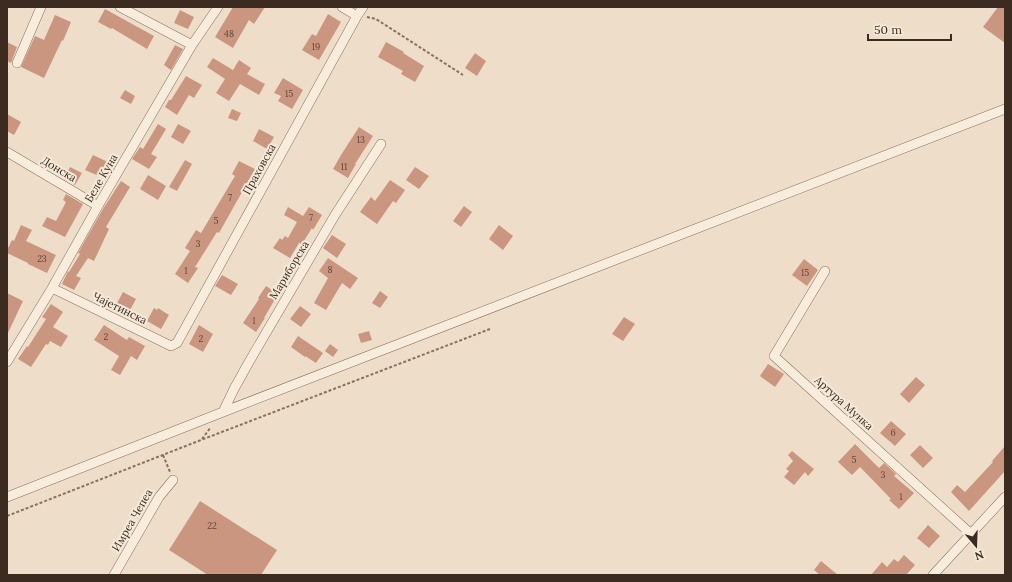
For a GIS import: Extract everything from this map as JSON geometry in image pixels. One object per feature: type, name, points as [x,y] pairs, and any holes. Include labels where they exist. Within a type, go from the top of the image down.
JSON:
[{"type":"street","points":[[17,63],[41,7]]},
{"type":"street","points":[[120,7],[192,45]]},
{"type":"street","name":"Беле Куна","points":[[7,362],[52,288],[192,45],[218,7]]},
{"type":"street","points":[[342,7],[357,16]]},
{"type":"street","name":"Праховска","points":[[178,343],[363,7]]},
{"type":"street","points":[[7,497],[1005,108]]},
{"type":"street","name":"Мариборска","points":[[223,412],[249,362],[335,215],[381,144]]},
{"type":"street","name":"Донска","points":[[7,152],[98,206]]},
{"type":"street","name":"Артура Мунка","points":[[825,271],[774,356],[971,534]]},
{"type":"street","name":"Чајетинска","points":[[52,288],[171,346],[178,343]]},
{"type":"street","name":"Имреа Чепеа","points":[[114,575],[159,497],[173,480]]},
{"type":"street","points":[[934,575],[1005,497]]},
{"type":"path","points":[[357,16],[376,19],[463,75]]},
{"type":"path","points":[[7,516],[490,329]]},
{"type":"path","points":[[164,455],[173,480]]},
{"type":"building","points":[[233,7],[265,7],[254,24],[249,20],[233,48],[215,37]]},
{"type":"building","points":[[998,7],[1005,7],[1005,43],[983,27]]},
{"type":"building","points":[[105,9],[154,36],[147,49],[112,28],[111,29],[98,22]]},
{"type":"building","points":[[180,10],[194,17],[188,29],[174,23]]},
{"type":"building","points":[[328,14],[341,22],[319,60],[302,50],[312,34],[316,36]]},
{"type":"building","points":[[55,15],[71,22],[44,78],[21,67],[35,36],[44,40]]},
{"type":"building","points":[[7,42],[17,47],[11,63],[7,61]]},
{"type":"building","points":[[386,42],[424,66],[415,82],[401,74],[403,71],[378,57]]},
{"type":"building","points":[[175,45],[183,49],[171,70],[164,65]]},
{"type":"building","points":[[475,53],[486,61],[477,76],[465,68]]},
{"type":"building","points":[[213,58],[233,70],[239,60],[251,68],[247,74],[265,84],[259,95],[240,84],[229,101],[216,93],[225,79],[207,67]]},
{"type":"building","points":[[186,76],[202,85],[194,98],[189,95],[177,115],[165,107]]},
{"type":"building","points":[[283,78],[303,90],[292,109],[278,101],[281,96],[274,93]]},
{"type":"building","points":[[125,90],[135,96],[131,104],[120,98]]},
{"type":"building","points":[[232,109],[241,113],[237,121],[228,118]]},
{"type":"building","points":[[7,114],[21,122],[14,135],[7,131]]},
{"type":"building","points":[[158,124],[166,129],[151,154],[157,157],[149,169],[132,159],[140,147],[143,149]]},
{"type":"building","points":[[178,124],[191,131],[183,144],[171,137]]},
{"type":"building","points":[[359,127],[373,136],[348,178],[333,169]]},
{"type":"building","points":[[259,129],[274,137],[267,149],[253,141]]},
{"type":"building","points":[[93,155],[108,162],[101,177],[85,170]]},
{"type":"building","points":[[185,160],[192,164],[177,191],[169,187]]},
{"type":"building","points":[[239,161],[255,169],[219,233],[217,232],[195,267],[198,268],[188,283],[175,274],[190,251],[185,248],[196,230],[201,233],[235,176],[232,174]]},
{"type":"building","points":[[70,167],[82,173],[75,185],[64,179]]},
{"type":"building","points":[[415,167],[429,176],[419,189],[406,180]]},
{"type":"building","points":[[148,175],[166,186],[158,200],[140,189]]},
{"type":"building","points":[[390,180],[405,190],[396,203],[393,201],[377,224],[360,212],[371,197],[375,201]]},
{"type":"building","points":[[121,181],[130,187],[106,227],[109,229],[94,261],[88,258],[76,276],[81,278],[74,290],[62,284],[68,271],[69,272],[80,254],[78,253],[103,209]]},
{"type":"building","points":[[66,194],[83,204],[65,237],[42,226],[47,217],[56,221],[66,202],[63,200]]},
{"type":"building","points":[[464,206],[472,212],[461,227],[453,221]]},
{"type":"building","points":[[288,207],[303,216],[309,207],[322,215],[302,244],[299,243],[290,258],[273,248],[280,238],[282,240],[285,236],[288,238],[297,222],[284,215]]},
{"type":"building","points":[[21,225],[32,230],[26,241],[56,255],[47,273],[7,253],[12,240],[14,241]]},
{"type":"building","points":[[499,225],[513,236],[503,250],[489,239]]},
{"type":"building","points":[[332,235],[346,244],[337,258],[323,248]]},
{"type":"building","points":[[328,258],[358,278],[350,289],[342,283],[326,310],[314,303],[328,278],[319,271]]},
{"type":"building","points":[[804,259],[818,270],[807,286],[792,275]]},
{"type":"building","points":[[222,275],[238,284],[231,295],[215,286]]},
{"type":"building","points":[[266,286],[278,294],[256,332],[243,323]]},
{"type":"building","points":[[380,291],[388,297],[380,308],[372,303]]},
{"type":"building","points":[[123,292],[136,299],[129,312],[116,305]]},
{"type":"building","points":[[7,293],[23,301],[7,335]]},
{"type":"building","points":[[51,304],[63,312],[53,327],[68,336],[61,347],[50,341],[48,345],[46,344],[31,367],[18,359],[27,346],[28,347],[46,319],[42,317]]},
{"type":"building","points":[[300,306],[311,314],[301,327],[290,319]]},
{"type":"building","points":[[154,308],[157,310],[158,308],[169,315],[161,329],[147,321]]},
{"type":"building","points":[[624,317],[635,324],[623,341],[612,334]]},
{"type":"building","points":[[104,325],[127,340],[129,337],[145,346],[137,360],[131,356],[120,375],[111,370],[119,356],[94,340]]},
{"type":"building","points":[[199,325],[213,334],[203,352],[189,344]]},
{"type":"building","points":[[369,331],[372,340],[361,343],[358,334]]},
{"type":"building","points":[[298,336],[323,353],[316,363],[291,347]]},
{"type":"building","points":[[330,344],[338,350],[333,357],[325,351]]},
{"type":"building","points":[[768,364],[784,374],[775,387],[760,376]]},
{"type":"building","points":[[916,377],[925,385],[909,403],[900,394]]},
{"type":"building","points":[[891,421],[906,434],[895,446],[880,433]]},
{"type":"building","points":[[855,444],[879,468],[884,463],[896,474],[894,476],[914,493],[899,509],[889,500],[891,499],[860,467],[852,475],[838,462]]},
{"type":"building","points":[[920,445],[933,458],[923,468],[910,455]]},
{"type":"building","points":[[1005,446],[1005,471],[969,511],[951,492],[957,485],[965,492],[993,462],[992,461]]},
{"type":"building","points":[[792,451],[814,469],[808,476],[805,472],[794,485],[784,477],[789,471],[786,469],[793,461],[788,455]]},
{"type":"building","points":[[200,501],[277,550],[261,575],[208,575],[169,550]]},
{"type":"building","points":[[928,525],[940,536],[929,548],[917,538]]},
{"type":"building","points":[[904,555],[915,565],[906,575],[871,575],[882,562],[887,567],[894,559],[898,562]]},
{"type":"building","points":[[821,561],[838,575],[820,575],[814,570]]}]
